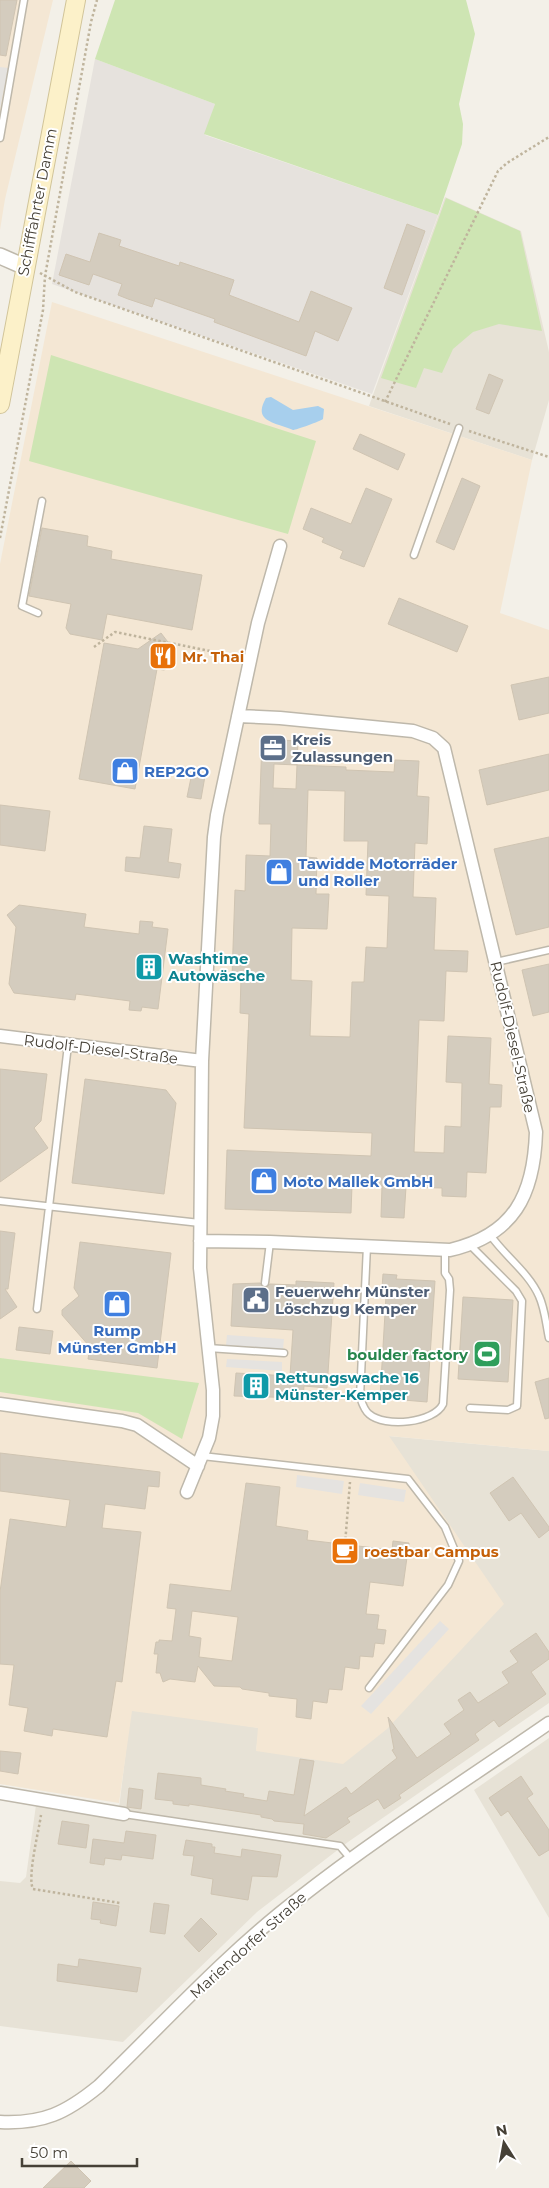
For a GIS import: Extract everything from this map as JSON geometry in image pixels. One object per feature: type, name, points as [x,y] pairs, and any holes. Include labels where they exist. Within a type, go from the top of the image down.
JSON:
[{"type":"main road","name":"Schifffahrter Damm","points":[[0,404],[76,0]]},
{"type":"street","points":[[0,256],[25,267]]},
{"type":"street","points":[[187,1492],[209,1438],[213,1416],[200,1268],[200,1223],[202,1061],[214,837],[258,623],[280,546]]},
{"type":"street","name":"Rudolf-Diesel-Straße","points":[[200,1241],[270,1242],[444,1250],[470,1245],[490,1236],[515,1212],[524,1196],[535,1157],[536,1132],[444,748],[433,738],[413,731],[280,718],[238,716]]},
{"type":"street","name":"Rudolf-Diesel-Straße","points":[[0,1036],[202,1061]]},
{"type":"street","points":[[0,1404],[122,1421],[137,1425],[200,1461]]},
{"type":"street","name":"Mariendorfer Straße","points":[[0,2122],[46,2119],[80,2102],[270,1922],[351,1859],[549,1722]]},
{"type":"street","points":[[0,1793],[124,1814]]},
{"type":"lane","points":[[0,138],[24,0]]},
{"type":"lane","points":[[414,555],[460,428]]},
{"type":"lane","points":[[38,614],[22,606],[42,501]]},
{"type":"lane","points":[[496,962],[549,950]]},
{"type":"lane","points":[[37,1309],[68,1045]]},
{"type":"lane","points":[[0,1201],[200,1223]]},
{"type":"lane","points":[[490,1236],[535,1288],[540,1297],[549,1338]]},
{"type":"lane","points":[[265,1283],[270,1242]]},
{"type":"lane","points":[[470,1245],[516,1291],[522,1301],[517,1406],[508,1410],[470,1408]]},
{"type":"lane","points":[[367,1246],[360,1397],[364,1408],[370,1415],[400,1422],[428,1417],[440,1410],[442,1404],[450,1290],[449,1279],[445,1273],[444,1250]]},
{"type":"lane","points":[[207,1348],[284,1353]]},
{"type":"lane","points":[[200,1461],[408,1479],[445,1527],[459,1561],[448,1585],[369,1688]]},
{"type":"lane","points":[[124,1814],[340,1846],[351,1859]]},
{"type":"path","points":[[0,538],[43,310],[45,276],[91,22],[97,0]]},
{"type":"path","points":[[385,402],[498,171],[507,163],[549,137]]},
{"type":"path","points":[[25,267],[75,292],[385,402],[549,457]]},
{"type":"path","points":[[94,647],[115,632],[210,651]]},
{"type":"path","points":[[345,1544],[351,1473]]},
{"type":"path","points":[[44,1800],[32,1871],[32,1886],[34,1889],[120,1903]]},
{"type":"shaded area","points":[[0,0],[53,0],[5,199],[0,230]]},
{"type":"shaded area","points":[[95,59],[215,104],[205,135],[438,215],[372,394],[52,284]]},
{"type":"shaded area","points":[[0,67],[8,68],[0,109]]},
{"type":"shaded area","points":[[445,197],[521,231],[549,352],[549,400],[532,460],[369,406]]},
{"type":"shaded area","points":[[52,302],[532,460],[500,613],[549,630],[549,1451],[389,1436],[504,1604],[387,1729],[343,1764],[256,1751],[258,1728],[132,1711],[119,1803],[0,1784],[0,564]]},
{"type":"shaded area","points":[[227,1335],[284,1339],[283,1349],[226,1345]]},
{"type":"shaded area","points":[[227,1359],[282,1362],[282,1371],[226,1367]]},
{"type":"shaded area","points":[[388,1436],[549,1451],[549,1703],[348,1842],[257,1912],[123,2042],[0,2026],[0,1881],[20,1883],[26,1877],[36,1805],[118,1817],[131,1708],[259,1728],[256,1751]]},
{"type":"shaded area","points":[[297,1475],[344,1481],[342,1494],[296,1487]]},
{"type":"shaded area","points":[[360,1483],[406,1490],[404,1502],[358,1495]]},
{"type":"shaded area","points":[[440,1621],[449,1629],[371,1714],[361,1706]]},
{"type":"shaded area","points":[[549,1738],[549,1918],[474,1790]]},
{"type":"green space","points":[[115,0],[466,0],[475,34],[459,104],[463,124],[462,144],[438,215],[204,134],[215,104],[95,59]]},
{"type":"green space","points":[[446,198],[520,231],[542,331],[499,324],[473,332],[453,349],[442,373],[424,368],[416,388],[381,378]]},
{"type":"green space","points":[[51,355],[316,441],[288,534],[29,461]]},
{"type":"green space","points":[[0,1358],[199,1383],[182,1439],[138,1413],[0,1392]]},
{"type":"water","points":[[271,397],[293,410],[318,406],[324,409],[323,419],[293,430],[267,420],[262,414],[263,404],[266,398]]},
{"type":"building","points":[[0,0],[17,0],[6,56],[0,55]]},
{"type":"building","points":[[407,224],[425,231],[402,295],[384,288]]},
{"type":"building","points":[[99,233],[121,240],[119,246],[179,266],[180,262],[234,280],[229,295],[299,322],[311,291],[352,308],[338,341],[315,331],[306,356],[214,322],[215,319],[155,298],[152,307],[128,299],[118,295],[122,284],[93,274],[89,285],[59,275],[66,254],[90,262]]},
{"type":"building","points":[[489,374],[503,380],[489,414],[476,409]]},
{"type":"building","points":[[360,434],[405,454],[398,470],[353,449]]},
{"type":"building","points":[[462,478],[480,486],[454,550],[436,542]]},
{"type":"building","points":[[366,488],[392,499],[364,567],[340,558],[343,551],[322,542],[324,538],[303,529],[311,508],[351,524]]},
{"type":"building","points":[[42,528],[88,536],[87,546],[112,551],[111,559],[202,575],[192,630],[107,614],[102,640],[70,634],[66,628],[71,604],[29,596]]},
{"type":"building","points":[[399,598],[468,626],[457,652],[388,624]]},
{"type":"building","points":[[161,633],[174,650],[171,666],[164,670],[157,669],[135,789],[79,779],[104,643],[138,649]]},
{"type":"building","points":[[549,677],[549,713],[519,720],[511,685]]},
{"type":"building","points":[[262,739],[298,741],[297,765],[346,767],[346,770],[394,772],[395,760],[419,761],[417,796],[429,797],[427,844],[415,843],[413,897],[436,898],[434,950],[468,951],[467,972],[446,971],[444,1021],[419,1020],[414,1152],[444,1153],[445,1126],[461,1127],[462,1083],[446,1082],[448,1036],[491,1038],[489,1084],[502,1085],[501,1107],[490,1107],[486,1173],[467,1172],[466,1197],[442,1196],[442,1188],[406,1187],[404,1218],[381,1217],[382,1186],[352,1185],[351,1213],[225,1209],[227,1150],[371,1156],[372,1133],[244,1128],[249,1014],[240,1013],[241,978],[232,977],[235,890],[245,891],[246,855],[270,856],[271,824],[259,824]],"holes":[[[274,764],[297,765],[296,789],[273,788]],[[308,790],[345,791],[344,841],[368,841],[366,895],[389,896],[387,948],[366,947],[364,982],[352,982],[350,1037],[310,1036],[312,981],[291,980],[292,928],[327,929],[329,894],[316,894],[317,858],[306,857]]]},
{"type":"building","points":[[549,754],[549,790],[487,805],[479,770]]},
{"type":"building","points":[[192,773],[205,776],[201,799],[187,797]]},
{"type":"building","points":[[0,805],[50,811],[45,851],[0,845]]},
{"type":"building","points":[[144,826],[172,829],[168,862],[181,864],[179,878],[125,871],[126,857],[140,858]]},
{"type":"building","points":[[549,837],[549,927],[516,935],[494,849]]},
{"type":"building","points":[[19,905],[86,914],[84,927],[139,934],[140,921],[153,922],[152,927],[168,929],[158,1009],[142,1007],[141,1011],[129,1010],[130,1001],[76,994],[75,1000],[14,993],[9,984],[16,927],[7,915]]},
{"type":"building","points":[[549,964],[549,1012],[533,1016],[522,970]]},
{"type":"building","points":[[0,1069],[47,1074],[41,1121],[34,1128],[48,1148],[0,1182]]},
{"type":"building","points":[[85,1079],[166,1090],[176,1103],[164,1194],[72,1183]]},
{"type":"building","points":[[0,1231],[15,1233],[8,1289],[5,1289],[17,1307],[0,1319]]},
{"type":"building","name":"Rump Münster GmbH","points":[[80,1242],[171,1253],[157,1368],[88,1359],[90,1347],[62,1315],[62,1310],[79,1296],[74,1288]]},
{"type":"building","points":[[383,1274],[397,1275],[396,1279],[435,1281],[427,1402],[380,1398],[386,1296],[386,1288],[382,1288]]},
{"type":"building","points":[[296,1281],[334,1283],[327,1388],[304,1386],[303,1398],[234,1396],[236,1373],[290,1376],[293,1330],[231,1326],[233,1284],[260,1283],[265,1288],[270,1284],[296,1285]]},
{"type":"building","points":[[463,1297],[513,1300],[508,1382],[458,1379]]},
{"type":"building","points":[[19,1327],[53,1331],[50,1354],[16,1350]]},
{"type":"building","points":[[549,1378],[549,1418],[545,1419],[535,1382]]},
{"type":"building","points":[[0,1453],[160,1472],[159,1487],[148,1486],[145,1509],[105,1504],[102,1528],[141,1532],[122,1682],[116,1681],[107,1737],[53,1729],[52,1736],[24,1731],[28,1708],[9,1705],[14,1665],[0,1664],[0,1592],[10,1519],[66,1527],[70,1500],[0,1491]]},
{"type":"building","points":[[513,1477],[549,1527],[549,1530],[539,1538],[521,1513],[509,1521],[490,1493]]},
{"type":"building","points":[[246,1483],[280,1487],[276,1526],[308,1531],[307,1540],[392,1550],[393,1541],[409,1543],[403,1586],[370,1582],[366,1614],[379,1615],[377,1629],[386,1630],[384,1644],[375,1643],[373,1657],[360,1656],[359,1669],[345,1667],[342,1690],[329,1689],[327,1703],[313,1701],[311,1719],[296,1717],[297,1699],[269,1696],[269,1693],[242,1689],[240,1687],[214,1686],[198,1666],[195,1682],[170,1679],[163,1682],[160,1673],[156,1673],[158,1654],[154,1654],[156,1642],[159,1642],[159,1640],[172,1641],[176,1609],[167,1608],[170,1584],[231,1591]],"holes":[[[192,1611],[238,1617],[232,1661],[199,1657],[201,1638],[189,1636]]]},
{"type":"building","points":[[536,1633],[549,1652],[549,1659],[531,1672],[546,1694],[499,1727],[494,1720],[475,1734],[479,1740],[399,1795],[401,1798],[384,1809],[378,1799],[347,1818],[350,1822],[326,1838],[303,1834],[304,1824],[274,1821],[261,1817],[261,1815],[189,1804],[189,1806],[173,1804],[173,1801],[155,1799],[158,1773],[201,1778],[201,1785],[226,1789],[225,1791],[244,1794],[243,1797],[267,1801],[269,1791],[294,1795],[300,1759],[314,1761],[304,1816],[346,1787],[351,1794],[397,1758],[392,1750],[394,1749],[388,1717],[417,1758],[451,1734],[444,1724],[464,1710],[458,1700],[470,1692],[478,1703],[509,1683],[502,1672],[518,1662],[510,1651]]},
{"type":"building","points":[[0,1751],[21,1753],[18,1774],[0,1771]]},
{"type":"building","points":[[521,1776],[533,1794],[527,1798],[549,1830],[549,1850],[539,1856],[508,1811],[501,1816],[489,1798]]},
{"type":"building","points":[[129,1788],[143,1790],[141,1809],[127,1807]]},
{"type":"building","points":[[62,1821],[89,1825],[86,1848],[58,1844]]},
{"type":"building","points":[[126,1831],[156,1835],[153,1859],[122,1855],[121,1860],[105,1858],[104,1865],[90,1863],[93,1839],[124,1843]]},
{"type":"building","points":[[186,1840],[212,1844],[212,1847],[215,1847],[214,1853],[241,1857],[242,1849],[281,1855],[277,1877],[252,1876],[248,1900],[211,1894],[213,1879],[191,1875],[194,1856],[183,1855]]},
{"type":"building","points":[[93,1902],[119,1906],[116,1926],[100,1923],[101,1920],[91,1919]]},
{"type":"building","points":[[154,1903],[169,1905],[165,1934],[150,1932]]},
{"type":"building","points":[[201,1918],[217,1934],[199,1952],[184,1936]]},
{"type":"building","points":[[79,1959],[141,1968],[137,1992],[57,1981],[58,1964],[78,1967]]},
{"type":"building","points":[[71,2161],[91,2181],[84,2188],[43,2188]]},
{"type":"place","name":"Mr. Thai","points":[[163,656]]},
{"type":"place","name":"Kreis Zulassungen","points":[[273,748]]},
{"type":"place","name":"REP2GO","points":[[125,771]]},
{"type":"place","name":"Tawidde Motorräder und Roller","points":[[279,872]]},
{"type":"place","name":"Washtime Autowäsche","points":[[149,967]]},
{"type":"place","name":"Moto Mallek GmbH","points":[[264,1181]]},
{"type":"place","name":"Feuerwehr Münster Löschzug Kemper","points":[[256,1300]]},
{"type":"place","name":"Rump Münster GmbH","points":[[117,1304]]},
{"type":"place","name":"boulder factory","points":[[487,1354]]},
{"type":"place","name":"Rettungswache 16 Münster-Kemper","points":[[256,1386]]},
{"type":"place","name":"roestbar Campus","points":[[345,1551]]}]
